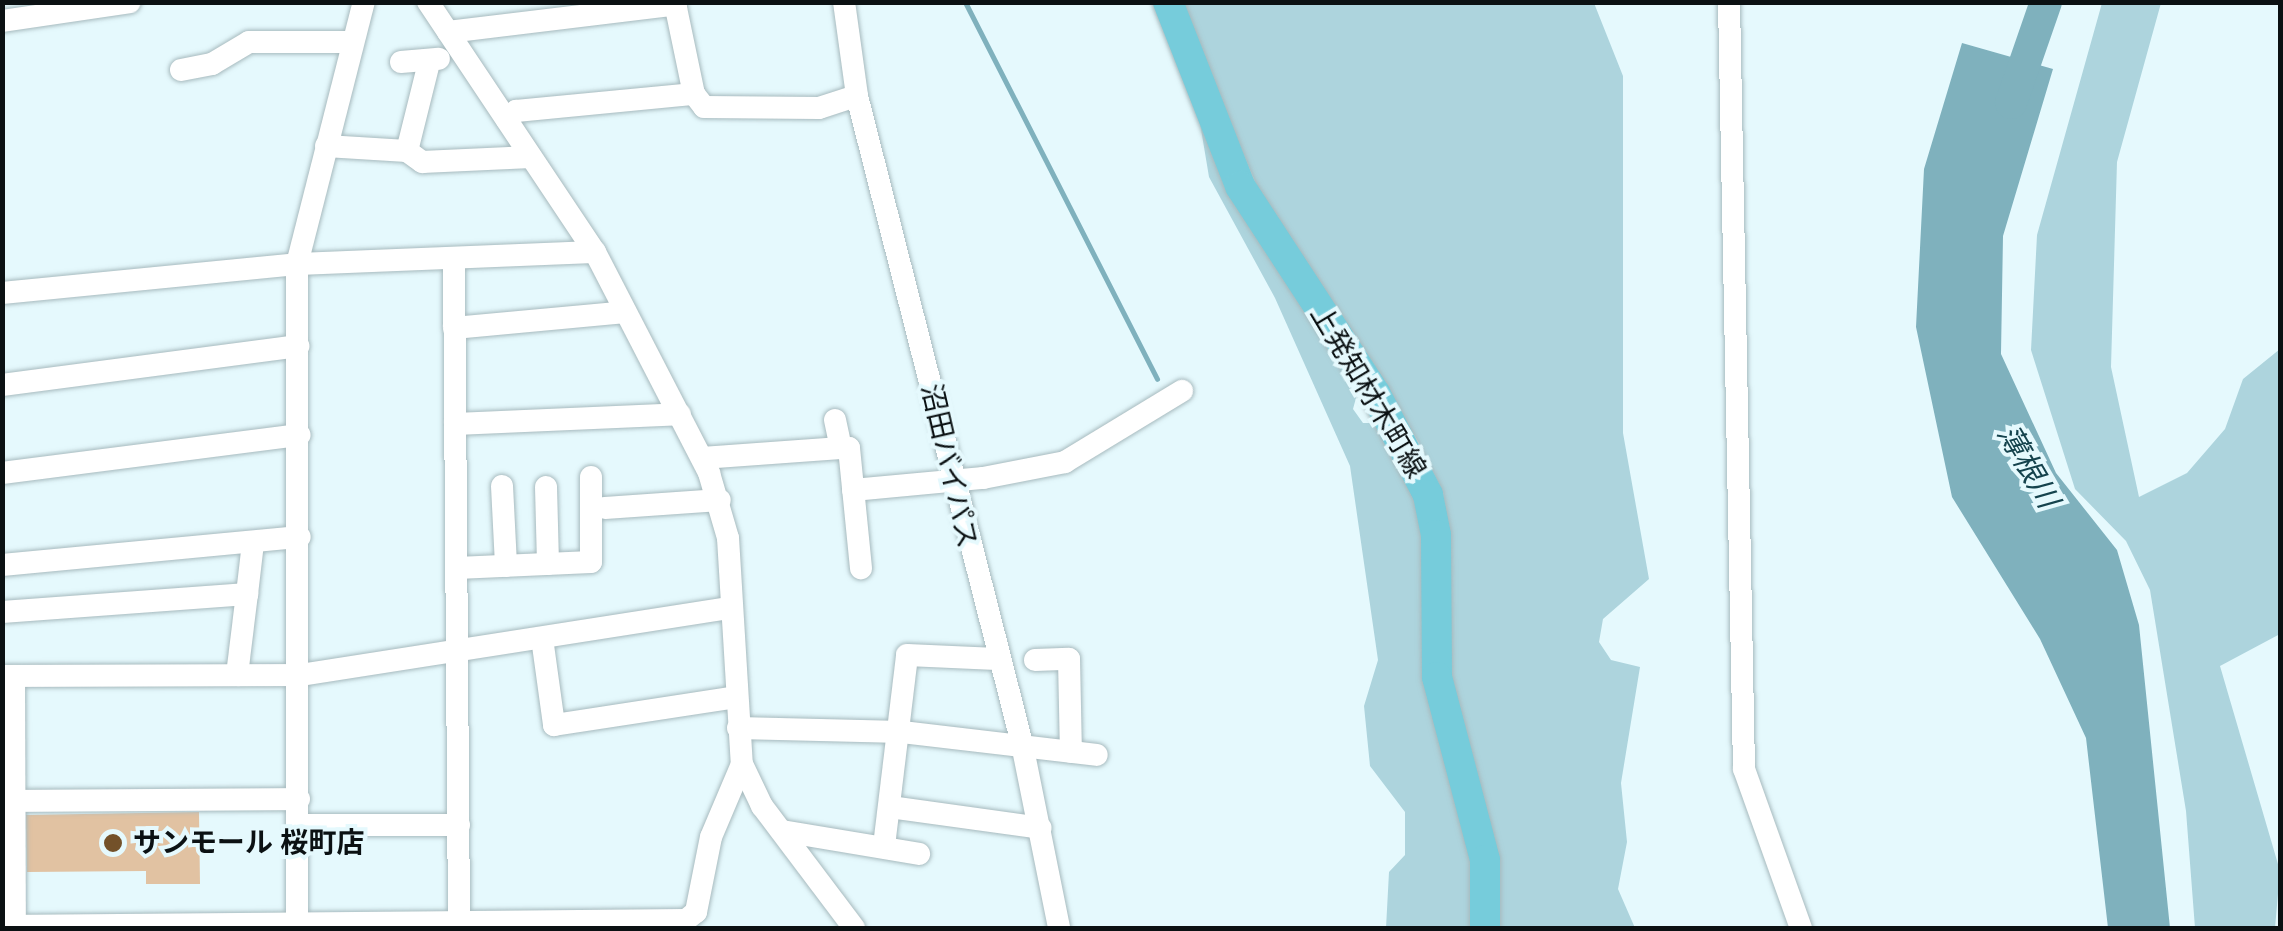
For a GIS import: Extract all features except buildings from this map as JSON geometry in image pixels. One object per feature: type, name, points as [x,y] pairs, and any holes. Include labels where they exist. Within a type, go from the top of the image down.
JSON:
[{"type":"main road","name":"上発知材木町線","points":[[1168,2],[1240,186],[1375,393],[1428,495],[1436,535],[1436,677],[1485,860],[1486,928]]},
{"type":"street","points":[[2,21],[130,2]]},
{"type":"street","points":[[297,925],[302,675],[297,264],[364,2]]},
{"type":"street","points":[[428,2],[595,252],[702,458],[720,500],[742,764],[782,831],[854,928]]},
{"type":"street","name":"沼田バイパス","points":[[844,2],[857,96],[909,288],[950,480],[1022,744],[1059,928]]},
{"type":"street","points":[[1729,2],[1744,770],[1800,928]]},
{"type":"street","points":[[407,151],[429,64],[454,41],[674,6],[694,94],[712,109],[820,108],[857,96]]},
{"type":"street","points":[[180,70],[212,64],[249,42],[352,42]]},
{"type":"street","points":[[401,62],[429,64]]},
{"type":"street","points":[[507,120],[516,111],[694,94]]},
{"type":"street","points":[[326,146],[407,151],[422,162],[531,157]]},
{"type":"street","points":[[2,293],[297,264],[595,252]]},
{"type":"street","points":[[454,258],[459,922]]},
{"type":"street","points":[[454,328],[626,312]]},
{"type":"street","points":[[2,385],[298,346]]},
{"type":"street","points":[[853,490],[1066,462],[1182,391]]},
{"type":"street","points":[[456,424],[680,414]]},
{"type":"street","points":[[836,420],[841,448]]},
{"type":"street","points":[[2,473],[300,435]]},
{"type":"street","points":[[702,458],[849,448],[861,568]]},
{"type":"street","points":[[458,568],[591,562],[591,477]]},
{"type":"street","points":[[502,486],[506,566]]},
{"type":"street","points":[[546,487],[548,564]]},
{"type":"street","points":[[605,508],[720,500]]},
{"type":"street","points":[[2,565],[300,537]]},
{"type":"street","points":[[237,675],[254,543]]},
{"type":"street","points":[[2,612],[247,594]]},
{"type":"street","points":[[730,608],[302,675],[8,676],[11,927],[686,920],[696,912],[711,836],[742,764]]},
{"type":"street","points":[[542,638],[554,725],[736,698]]},
{"type":"street","points":[[884,846],[902,732],[907,655],[997,660]]},
{"type":"street","points":[[1035,660],[1069,659],[1070,752]]},
{"type":"street","points":[[738,728],[902,732],[1097,756]]},
{"type":"street","points":[[10,813],[299,800]]},
{"type":"street","points":[[890,806],[1041,828]]},
{"type":"street","points":[[299,824],[459,825]]},
{"type":"street","points":[[782,831],[919,854]]},
{"type":"shaded area","points":[[1185,2],[1594,3],[1623,76],[1623,433],[1649,579],[1603,619],[1599,642],[1611,660],[1640,667],[1621,783],[1627,842],[1618,889],[1635,928],[1496,928],[1447,673],[1450,543],[1443,492],[1418,441],[1259,191],[1185,14]]},
{"type":"shaded area","points":[[2102,3],[2161,3],[2117,162],[2111,367],[2139,497],[2187,473],[2225,429],[2243,379],[2280,349],[2280,634],[2220,666],[2280,871],[2275,928],[2195,928],[2186,811],[2150,590],[2126,541],[2075,489],[2031,350],[2037,235]]},
{"type":"shaded area","points":[[1198,111],[1359,387],[1353,409],[1363,423],[1383,423],[1427,529],[1471,835],[1476,928],[1386,928],[1389,872],[1405,855],[1405,812],[1370,766],[1364,706],[1378,660],[1350,466],[1275,298],[1209,177]]},
{"type":"water","points":[[1962,43],[2053,69],[2003,236],[2001,354],[2056,473],[2117,550],[2139,625],[2170,928],[2108,928],[2086,738],[2040,639],[1952,497],[1916,327],[1924,169]]},
{"type":"waterway","points":[[965,2],[1157,379]]},
{"type":"waterway","name":"薄根川","points":[[2011,103],[2046,2]]},
{"type":"place","name":"サンモール 桜町店","points":[[113,843]]}]
